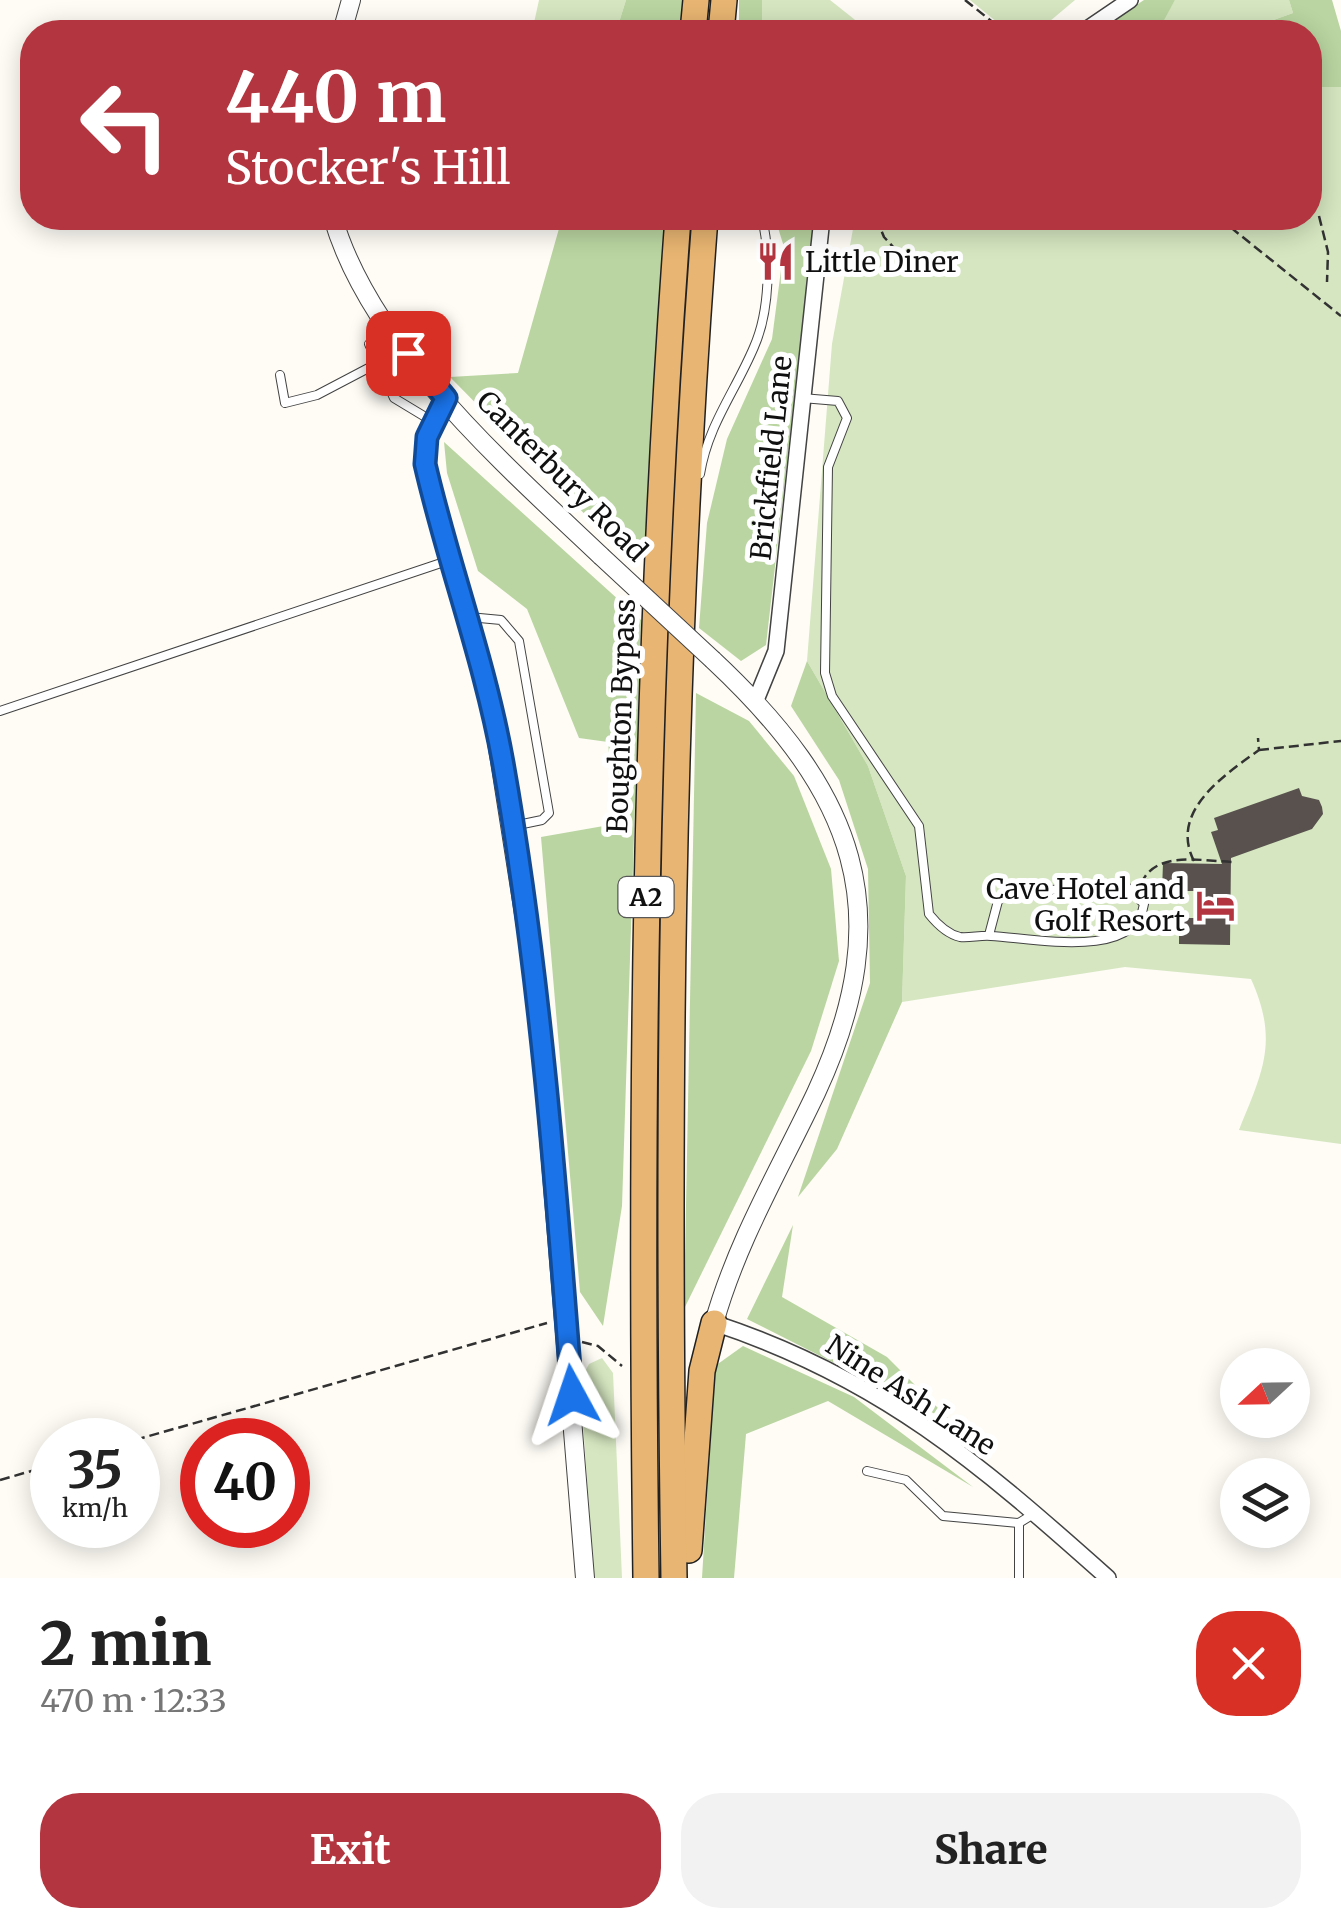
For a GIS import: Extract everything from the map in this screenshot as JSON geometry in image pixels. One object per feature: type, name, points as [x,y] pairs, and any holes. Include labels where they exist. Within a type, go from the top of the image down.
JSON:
[{"type":"highway","name":"Boughton Bypass","points":[[646,1578],[642,1258],[647,836],[662,461],[677,230]]},
{"type":"highway","name":"Boughton Bypass","points":[[674,1578],[672,968],[684,570],[704,230]]},
{"type":"highway","points":[[688,1578],[698,1409],[714,1322]]},
{"type":"street","points":[[1101,20],[1130,0]]},
{"type":"street","points":[[336,230],[371,305],[446,398]]},
{"type":"street","name":"Brickfield Lane","points":[[756,700],[776,651],[821,230]]},
{"type":"street","name":"Canterbury Road","points":[[585,1578],[538,1002],[513,826],[489,691],[425,464],[432,421],[446,398],[601,556],[756,700],[794,743],[832,806],[854,876],[860,936],[857,974],[839,1040],[749,1226],[714,1322]]},
{"type":"street","name":"Nine Ash Lane","points":[[714,1322],[797,1352],[862,1386],[956,1447],[1108,1578]]},
{"type":"lane","points":[[684,570],[708,438],[762,326],[767,252],[764,230]]},
{"type":"lane","points":[[369,344],[397,401],[432,421]]},
{"type":"lane","points":[[280,376],[285,403],[300,401],[378,363]]},
{"type":"lane","points":[[802,398],[838,401],[846,418],[828,467],[824,658],[830,690],[919,826],[930,914],[938,926],[958,937],[990,935],[1086,942],[1133,930],[1142,918],[1144,904],[1137,894],[1116,886],[1045,890],[1017,885],[998,901],[990,935]]},
{"type":"lane","points":[[0,711],[452,559]]},
{"type":"lane","points":[[469,617],[501,620],[511,628],[524,654],[522,678],[548,813],[542,820],[513,826]]},
{"type":"lane","points":[[867,1471],[906,1480],[943,1516],[1018,1522],[1035,1513]]},
{"type":"lane","points":[[1018,1522],[1020,1578]]},
{"type":"path","points":[[965,0],[991,20]]},
{"type":"path","points":[[1322,228],[1328,252],[1327,282]]},
{"type":"path","points":[[881,230],[904,259]]},
{"type":"path","points":[[1234,230],[1341,316]]},
{"type":"path","points":[[1258,738],[1258,750]]},
{"type":"path","points":[[1194,860],[1187,846],[1188,818],[1205,795],[1258,750],[1341,741]]},
{"type":"path","points":[[1137,894],[1147,870],[1162,861],[1233,862]]},
{"type":"path","points":[[160,1433],[551,1322],[568,1338],[598,1346],[626,1370]]},
{"type":"path","points":[[0,1480],[30,1471]]},
{"type":"green space","points":[[539,0],[626,0],[620,20],[535,20]]},
{"type":"green space","points":[[626,0],[683,0],[682,20],[620,20]]},
{"type":"green space","points":[[739,0],[762,0],[762,20],[739,20]]},
{"type":"green space","points":[[762,0],[830,0],[855,20],[762,20]]},
{"type":"green space","points":[[970,0],[1075,0],[1051,20],[994,20]]},
{"type":"green space","points":[[1144,0],[1175,0],[1164,20],[1114,20]]},
{"type":"green space","points":[[1175,0],[1289,0],[1293,13],[1274,20],[1163,20]]},
{"type":"green space","points":[[1289,0],[1332,0],[1341,31],[1341,87],[1322,87],[1322,20],[1274,20],[1293,13]]},
{"type":"green space","points":[[1322,87],[1341,87],[1341,1144],[1239,1130],[1261,1073],[1266,1038],[1260,1001],[1251,979],[1125,967],[902,1002],[906,876],[868,766],[807,661],[832,344],[853,230],[1322,230]]},
{"type":"green space","points":[[559,230],[667,230],[644,553],[618,548],[450,377],[518,373]]},
{"type":"green space","points":[[779,230],[814,230],[766,645],[741,661],[699,628],[707,523],[727,439],[772,339],[784,247]]},
{"type":"green space","points":[[444,442],[641,620],[622,1206],[603,1326],[580,1292],[541,837],[615,824],[608,742],[579,738],[527,609],[478,571],[447,473]]},
{"type":"green space","points":[[807,661],[868,766],[906,876],[902,1002],[837,1149],[798,1197],[870,983],[868,869],[839,780],[791,706]]},
{"type":"green space","points":[[696,693],[749,721],[794,776],[831,869],[839,961],[811,1051],[684,1309]]},
{"type":"green space","points":[[793,1225],[782,1297],[887,1357],[953,1423],[747,1319]]},
{"type":"green space","points":[[743,1346],[854,1397],[973,1487],[828,1401],[746,1434],[734,1578],[702,1578],[715,1366]]},
{"type":"green space","points":[[602,1358],[613,1373],[622,1578],[594,1578],[580,1381],[589,1364]]},
{"type":"building","points":[[1299,788],[1302,796],[1319,800],[1322,807],[1323,814],[1312,829],[1231,858],[1230,945],[1179,944],[1179,918],[1199,918],[1199,891],[1162,891],[1163,863],[1222,864],[1211,832],[1218,830],[1214,818]]},
{"type":"place","name":"Little Diner","points":[[775,262]]},
{"type":"place","name":"Cave Hotel and Golf Resort","points":[[1215,905]]},
{"type":"route","points":[[408,353],[446,398],[427,437],[425,464],[489,691],[504,764],[538,1002],[572,1395]]}]
